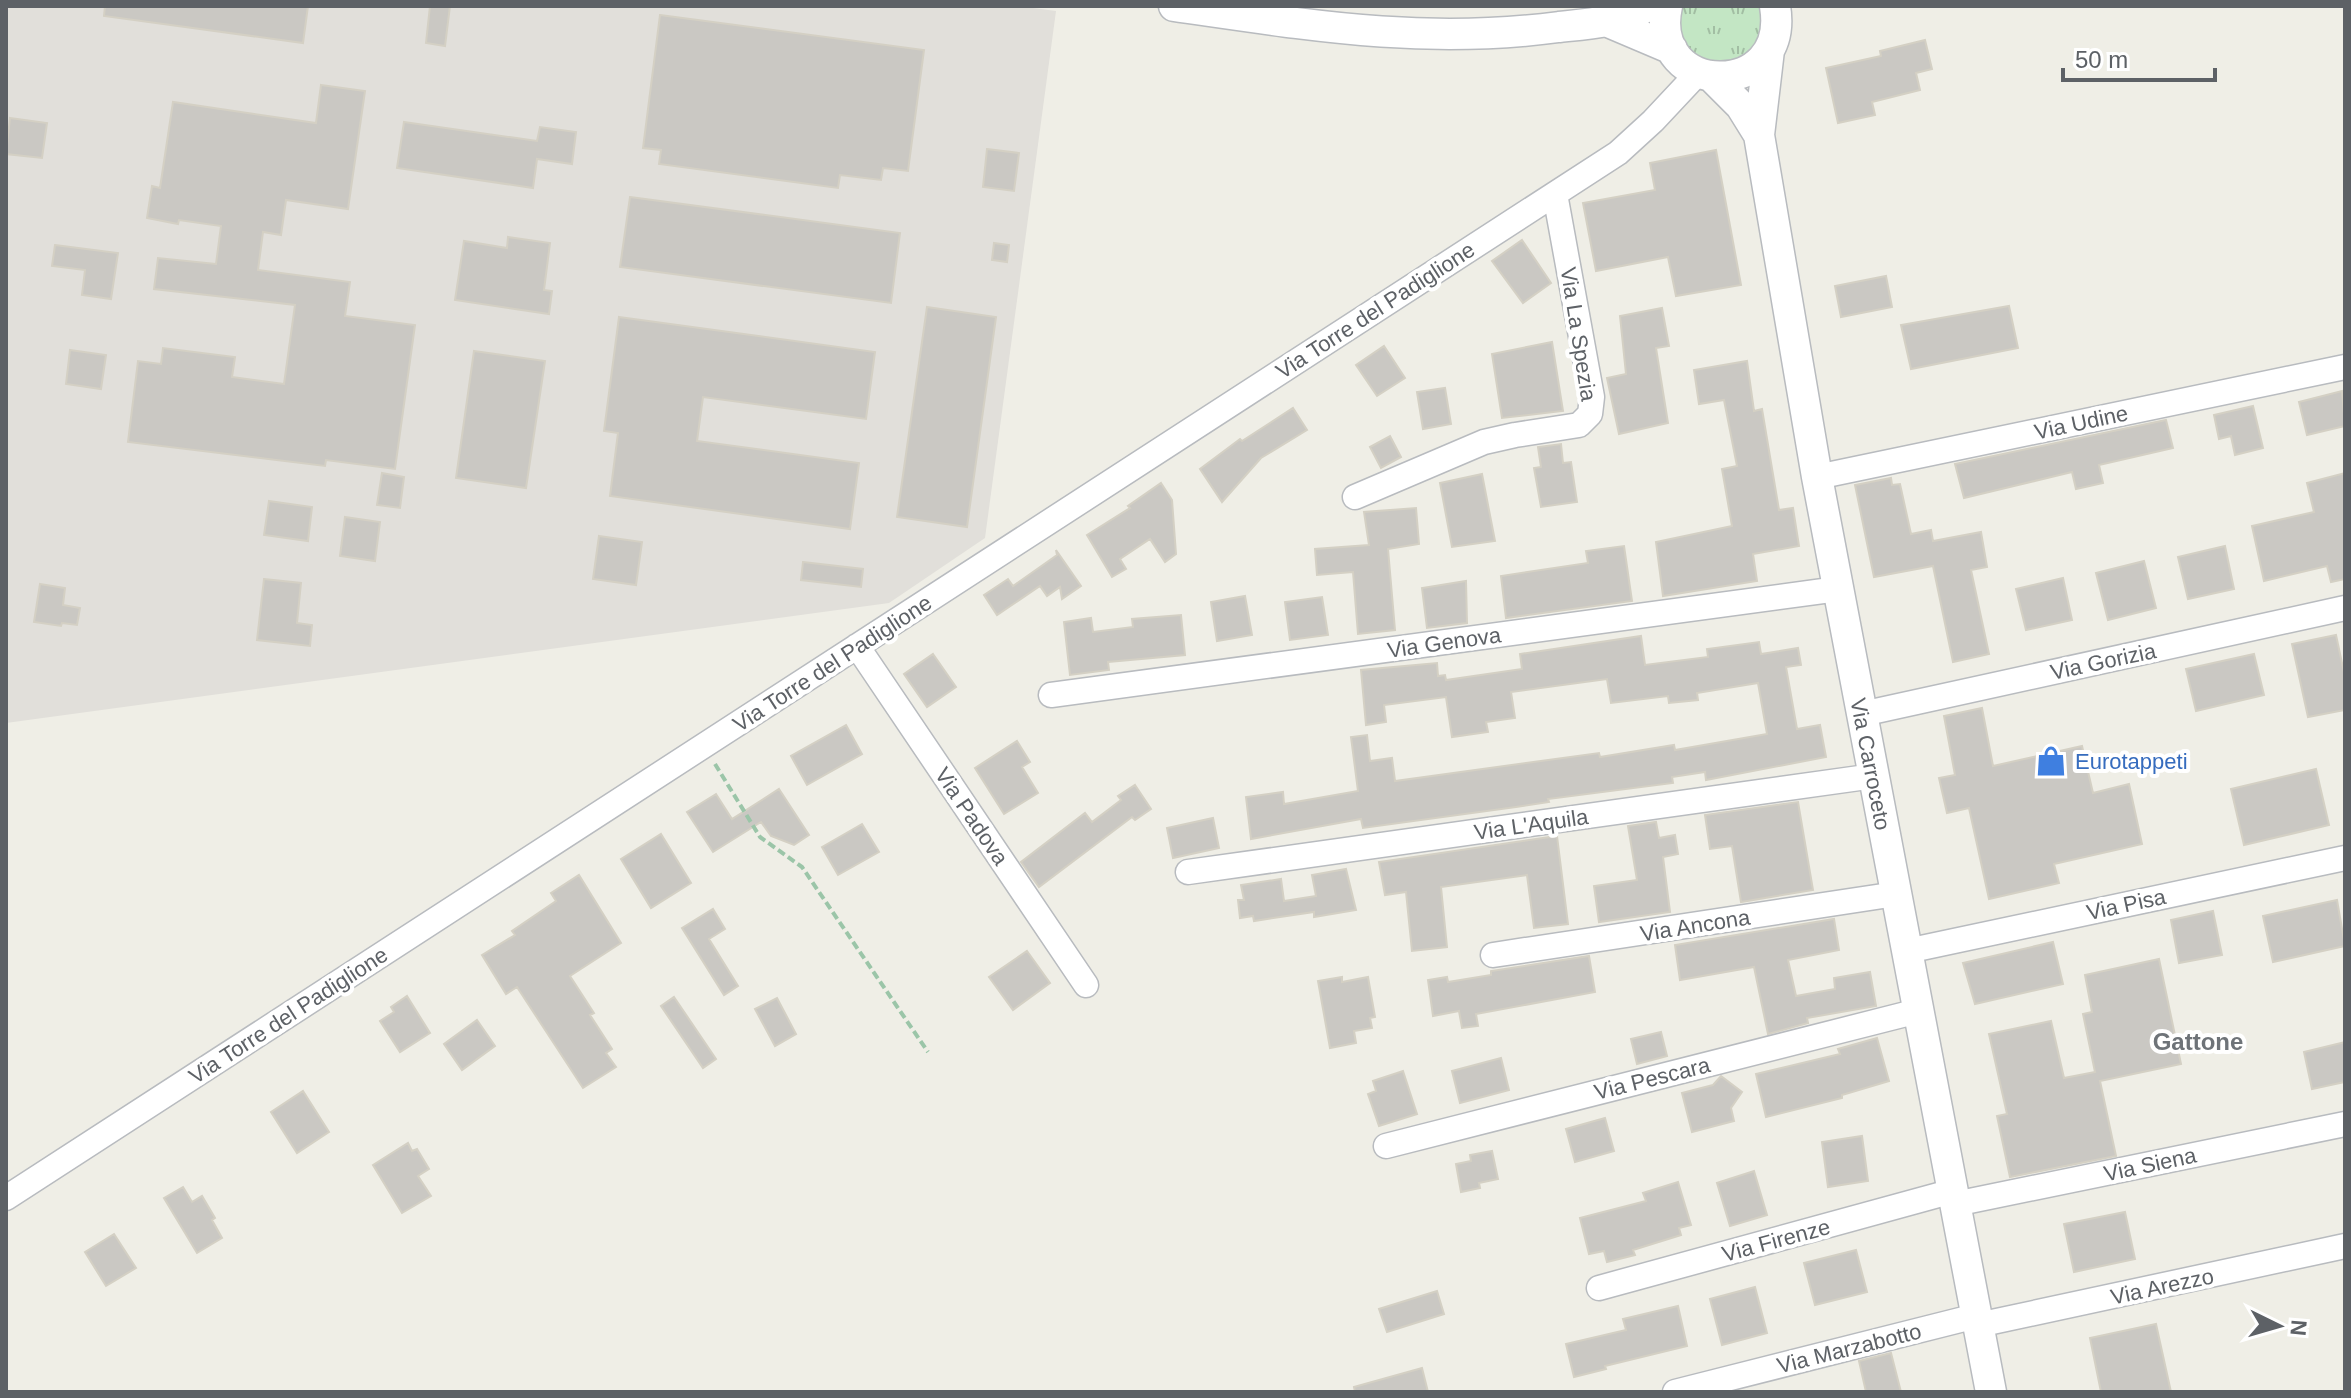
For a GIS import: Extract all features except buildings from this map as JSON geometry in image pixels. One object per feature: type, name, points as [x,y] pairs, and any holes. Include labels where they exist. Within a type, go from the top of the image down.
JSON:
[{"type":"street","points":[[1174,6],[1367,32],[1471,35],[1527,31],[1595,14],[1647,6]]},
{"type":"street","points":[[1667,6],[1666,34],[1690,64]]},
{"type":"street","name":"Via Carroceto","points":[[1775,6],[1777,20],[1769,50],[1759,135],[1817,477],[1991,1392]]},
{"type":"street","points":[[1595,14],[1690,64],[1739,75],[1761,61],[1769,50]]},
{"type":"street","name":"Via Torre del Padiglione","points":[[6,1198],[1618,153],[1653,121],[1690,64]]},
{"type":"street","name":"Via Carroceto","points":[[1690,64],[1741,106],[1759,135]]},
{"type":"street","name":"Via La Spezia","points":[[1355,497],[1484,442],[1535,431],[1575,427],[1586,420],[1591,409],[1591,391],[1555,194]]},
{"type":"street","name":"Via Udine","points":[[1817,477],[2345,367]]},
{"type":"street","name":"Via Genova","points":[[1051,695],[1838,589]]},
{"type":"street","name":"Via Gorizia","points":[[1862,714],[2345,608]]},
{"type":"street","name":"Via Padova","points":[[857,646],[1086,985]]},
{"type":"street","name":"Via L'Aquila","points":[[1188,872],[1874,776]]},
{"type":"street","name":"Via Pisa","points":[[1907,951],[2345,858]]},
{"type":"street","name":"Via Ancona","points":[[1493,955],[1896,894]]},
{"type":"street","name":"Via Pescara","points":[[1386,1146],[1918,1011]]},
{"type":"street","name":"Via Siena","points":[[1954,1198],[2345,1124]]},
{"type":"street","name":"Via Firenze","points":[[1599,1288],[1954,1198]]},
{"type":"street","name":"Via Arezzo","points":[[1977,1320],[2345,1246]]},
{"type":"street","name":"Via Marzabotto","points":[[1675,1392],[1977,1320]]},
{"type":"path","points":[[703,746],[760,837],[802,867],[928,1052]]},
{"type":"shaded area","points":[[6,6],[1018,6],[1056,11],[985,538],[889,603],[6,723]]},
{"type":"green space","points":[[1678,6],[1764,6],[1766,22],[1751,56],[1714,67],[1684,48],[1676,14]]},
{"type":"place","name":"Eurotappeti","points":[[2051,761]]},
{"type":"district","name":"Gattone","points":[[2198,1042]]}]
